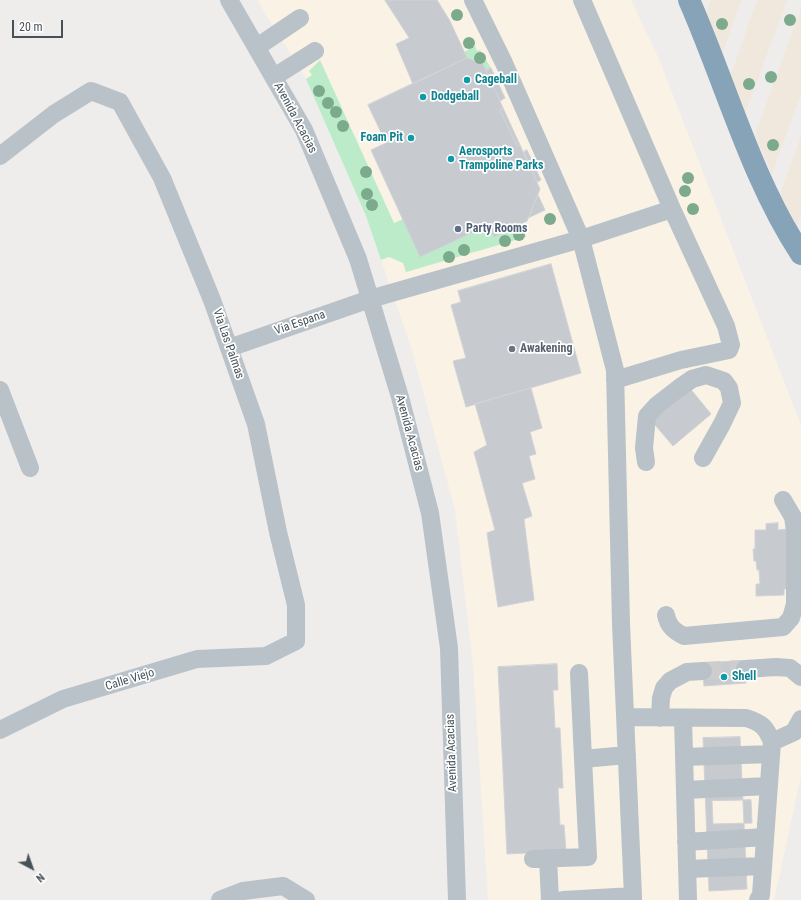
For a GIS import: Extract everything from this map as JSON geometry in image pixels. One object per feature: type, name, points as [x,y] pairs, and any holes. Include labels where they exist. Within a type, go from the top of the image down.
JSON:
[{"type":"highway","points":[[689,0],[758,172],[787,232],[801,254]]},
{"type":"street","name":"Avenida Acacias","points":[[229,0],[304,130],[358,259],[400,397],[431,520],[449,648],[457,900]]},
{"type":"street","points":[[582,0],[672,209],[726,326],[731,345],[729,350],[681,360],[615,380]]},
{"type":"street","points":[[476,1],[581,239],[615,370],[621,624],[633,898],[563,900]]},
{"type":"street","points":[[257,47],[300,18]]},
{"type":"street","points":[[274,77],[315,51]]},
{"type":"street","name":"Via Las Palmas","points":[[0,156],[54,114],[91,91],[120,102],[162,178],[212,300],[256,424],[278,532],[296,604],[296,641],[266,656]]},
{"type":"street","name":"Via Espana","points":[[229,348],[370,299],[581,239],[672,209]]},
{"type":"street","points":[[646,462],[644,448],[648,416],[657,405],[686,383],[692,379],[706,375],[724,381],[729,388],[732,403],[703,458]]},
{"type":"street","points":[[0,390],[30,468]]},
{"type":"street","points":[[666,615],[668,623],[675,632],[684,636],[783,627],[791,618],[795,604],[795,531],[792,516],[783,500]]},
{"type":"street","name":"Calle Viejo","points":[[0,730],[63,699],[197,660],[266,656]]},
{"type":"street","points":[[745,669],[776,667],[790,668],[801,677]]},
{"type":"street","points":[[660,718],[661,698],[664,688],[670,680],[687,672],[703,671]]},
{"type":"street","points":[[550,900],[540,858],[588,857],[579,673]]},
{"type":"street","points":[[625,717],[746,718],[758,721],[767,730],[771,748],[769,786],[761,896],[758,900]]},
{"type":"street","points":[[683,718],[688,900]]},
{"type":"street","points":[[684,757],[771,748],[794,732],[801,719]]},
{"type":"street","points":[[583,759],[627,756]]},
{"type":"street","points":[[685,790],[769,786]]},
{"type":"street","points":[[686,842],[765,837]]},
{"type":"street","points":[[687,869],[763,866]]},
{"type":"street","points":[[220,900],[243,891],[283,886],[306,900]]},
{"type":"shaded area","points":[[257,0],[631,0],[659,59],[801,425],[801,776],[774,900],[488,900],[473,665],[455,510],[412,350],[366,216],[306,79]]},
{"type":"green space","points":[[475,46],[477,51],[480,50],[491,68],[486,71],[467,58],[464,52]]},
{"type":"green space","points":[[320,60],[394,223],[403,219],[420,257],[489,225],[495,236],[520,224],[526,237],[406,272],[403,263],[389,257],[381,260],[366,216],[306,79],[312,75],[309,71]]},
{"type":"sand","points":[[711,0],[741,0],[722,55],[705,17]]},
{"type":"sand","points":[[757,0],[787,0],[745,114],[730,77]]},
{"type":"sand","points":[[801,9],[801,93],[772,174],[755,135]]},
{"type":"sand","points":[[801,136],[801,216],[797,227],[780,194]]},
{"type":"building","points":[[385,0],[437,0],[450,21],[467,58],[413,84],[396,44],[409,38]]},
{"type":"building","name":"Aerosports Trampoline Parks","points":[[467,58],[483,64],[503,108],[500,110],[517,146],[520,145],[540,189],[527,221],[494,237],[489,225],[420,257],[371,150],[386,143],[368,105]]},
{"type":"building","points":[[491,68],[505,98],[500,101],[486,71]]},
{"type":"building","points":[[503,108],[520,145],[517,146],[500,110]]},
{"type":"building","points":[[527,150],[541,180],[537,182],[524,152]]},
{"type":"building","points":[[538,195],[545,210],[528,218],[531,212]]},
{"type":"building","points":[[551,264],[581,373],[466,407],[453,361],[466,358],[451,305],[461,302],[458,291]]},
{"type":"building","points":[[688,386],[711,414],[673,446],[650,419]]},
{"type":"building","points":[[531,388],[542,428],[530,432],[536,454],[529,456],[535,479],[522,483],[532,516],[524,519],[534,600],[498,607],[487,533],[495,530],[474,452],[487,445],[475,404]]},
{"type":"building","points":[[778,523],[778,530],[789,529],[791,589],[784,589],[784,595],[756,596],[756,584],[760,584],[759,570],[757,570],[756,561],[754,561],[753,549],[755,549],[755,530],[766,530],[766,524]]},
{"type":"building","name":"Shell","points":[[745,661],[746,683],[704,686],[702,663]]},
{"type":"building","points":[[557,664],[558,690],[553,690],[555,728],[560,728],[563,788],[558,788],[560,825],[564,825],[566,851],[507,854],[498,667]]},
{"type":"building","points":[[740,737],[747,889],[709,891],[703,738]]},
{"type":"building","points":[[751,800],[752,823],[713,824],[712,801]]},
{"type":"tunnel","points":[[703,671],[745,669]]},
{"type":"place","name":"Cageball","points":[[467,80]]},
{"type":"place","name":"Dodgeball","points":[[423,97]]},
{"type":"place","name":"Foam Pit","points":[[411,138]]},
{"type":"place","name":"Aerosports Trampoline Parks","points":[[451,159]]},
{"type":"place","name":"Party Rooms","points":[[458,229]]},
{"type":"place","name":"Awakening","points":[[512,349]]},
{"type":"place","name":"Shell","points":[[724,677]]}]
